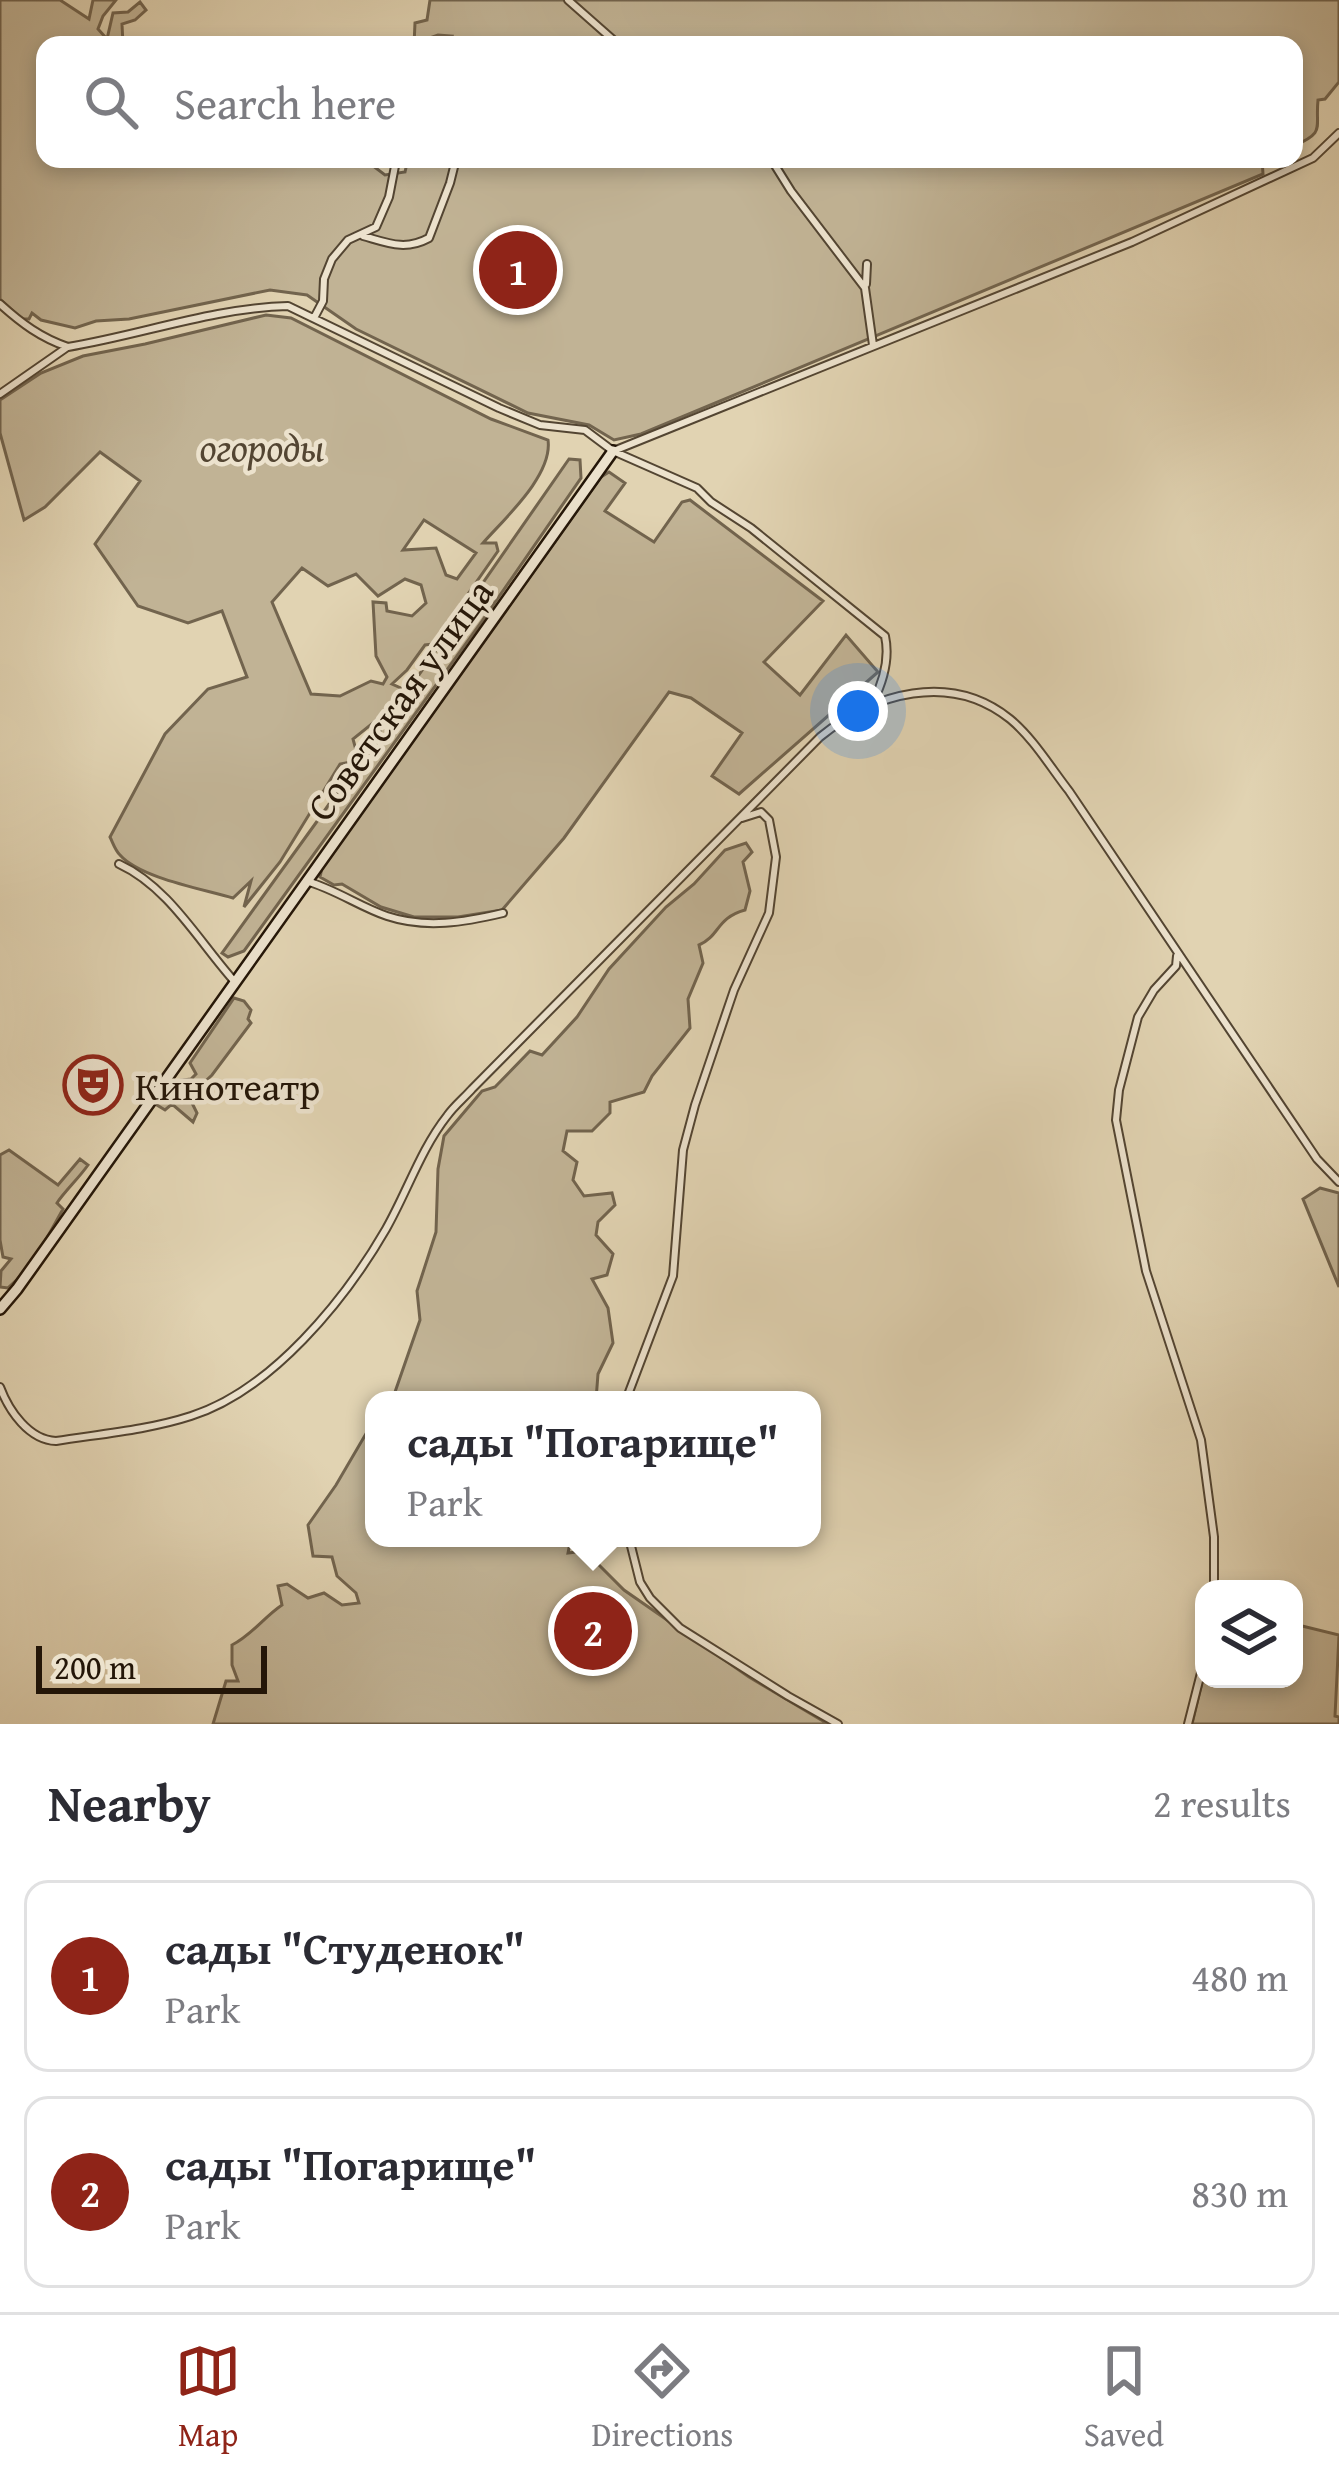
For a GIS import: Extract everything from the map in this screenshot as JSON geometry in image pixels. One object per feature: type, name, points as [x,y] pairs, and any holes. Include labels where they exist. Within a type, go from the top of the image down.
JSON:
[{"type":"street","points":[[568,0],[609,36]]},
{"type":"street","points":[[1303,163],[1339,133]]},
{"type":"street","points":[[314,318],[323,301],[324,279],[332,259],[348,240],[376,227],[395,168]]},
{"type":"street","points":[[362,235],[403,246],[429,238],[454,168]]},
{"type":"street","points":[[777,168],[866,288]]},
{"type":"street","points":[[613,451],[1151,233],[1291,168]]},
{"type":"street","points":[[867,264],[873,345]]},
{"type":"street","points":[[0,304],[20,323],[68,346]]},
{"type":"street","points":[[0,394],[68,346],[261,307],[287,306],[520,417],[540,425],[585,430],[613,451],[697,488],[885,636],[885,666],[872,704]]},
{"type":"street","name":"Советская улица","points":[[0,1309],[613,451]]},
{"type":"street","points":[[0,1388],[7,1405],[36,1436],[56,1442],[191,1416],[215,1407],[262,1377],[316,1324],[376,1246],[447,1116],[820,737],[872,704],[910,694],[934,692],[980,701],[1013,721],[1069,791],[1317,1159],[1339,1183]]},
{"type":"street","points":[[629,1391],[673,1276],[683,1150],[695,1106],[734,990],[769,913],[776,857],[769,820],[761,812],[739,819]]},
{"type":"street","points":[[119,864],[142,874],[160,892],[235,982]]},
{"type":"street","points":[[306,881],[384,915],[416,923],[440,924],[503,913]]},
{"type":"street","points":[[1178,953],[1176,967],[1138,1017],[1116,1120],[1146,1270],[1201,1440],[1214,1538],[1214,1580]]},
{"type":"street","points":[[630,1547],[640,1582],[680,1628],[838,1724]]},
{"type":"street","points":[[1188,1724],[1197,1688]]},
{"type":"green space","points":[[0,0],[60,0],[89,19],[93,0],[116,0],[98,29],[104,36],[36,36],[36,168],[376,168],[385,175],[406,168],[1263,168],[1263,174],[641,434],[614,440],[589,425],[528,413],[356,329],[307,295],[270,290],[75,328],[41,320],[32,313],[29,319],[22,319],[0,299]]},
{"type":"green space","points":[[430,0],[1339,0],[1339,82],[1325,99],[1318,100],[1315,133],[1303,141],[1303,36],[414,36],[415,23],[427,20]]},
{"type":"green space","points":[[140,2],[146,10],[122,24],[123,36],[108,36],[113,13],[128,12]]},
{"type":"green space","name":"огороды","points":[[266,315],[291,318],[491,419],[548,440],[548,453],[535,481],[483,543],[496,543],[498,551],[433,644],[425,645],[392,684],[403,689],[353,739],[356,750],[351,762],[340,764],[280,862],[244,907],[251,881],[233,898],[173,882],[129,863],[110,837],[165,734],[208,689],[247,677],[222,611],[188,623],[138,606],[95,544],[140,481],[100,452],[45,507],[24,520],[0,433],[0,400],[41,373],[83,356]],"holes":[[[424,520],[476,553],[457,579],[446,575],[436,548],[403,550]],[[302,568],[328,586],[356,574],[378,596],[405,579],[421,585],[426,603],[412,616],[387,611],[386,603],[373,602],[376,656],[387,677],[383,684],[371,681],[340,696],[311,694],[272,602]]]},
{"type":"green space","points":[[569,459],[580,460],[581,478],[480,624],[244,951],[228,957],[222,953],[318,820]]},
{"type":"green space","points":[[609,472],[625,483],[605,511],[654,542],[682,502],[690,500],[823,601],[764,662],[800,695],[846,635],[878,672],[739,794],[712,776],[742,733],[691,698],[669,692],[564,838],[502,910],[414,917],[381,907],[320,877],[601,477]]},
{"type":"green space","points":[[746,843],[752,852],[743,862],[750,891],[745,910],[699,945],[703,963],[688,999],[690,1028],[644,1092],[610,1102],[610,1113],[592,1131],[567,1131],[563,1151],[577,1162],[573,1180],[584,1196],[612,1193],[615,1205],[598,1222],[596,1235],[613,1254],[607,1275],[592,1279],[608,1308],[613,1343],[598,1374],[597,1391],[395,1391],[420,1320],[417,1291],[436,1232],[444,1136],[482,1091],[495,1087],[530,1051],[542,1055],[577,1017],[609,969],[725,850]]},
{"type":"green space","points":[[234,998],[251,1010],[251,1023],[195,1091],[193,1122],[172,1104],[165,1110],[157,1105],[176,1081],[196,1074],[190,1063]]},
{"type":"green space","points":[[9,1150],[58,1185],[80,1159],[88,1165],[57,1203],[63,1209],[39,1251],[8,1288],[0,1287],[1,1271],[11,1259],[3,1257],[0,1240],[0,1155]]},
{"type":"green space","points":[[1320,1188],[1339,1193],[1339,1287],[1303,1199]]},
{"type":"green space","points":[[365,1435],[365,1547],[569,1547],[568,1553],[585,1551],[624,1590],[749,1677],[828,1724],[213,1724],[226,1681],[238,1681],[232,1645],[282,1605],[278,1586],[287,1584],[308,1598],[324,1593],[342,1605],[359,1603],[356,1593],[337,1576],[332,1557],[313,1556],[308,1525]]},
{"type":"green space","points":[[1303,1626],[1339,1635],[1335,1716],[1339,1724],[1192,1724],[1201,1688],[1303,1688]]},
{"type":"place","name":"сады \"Студенок\"","points":[[518,270]]},
{"type":"place","name":"Кинотеатр","points":[[93,1085]]},
{"type":"place","name":"сады \"Погарище\"","points":[[593,1631]]}]
